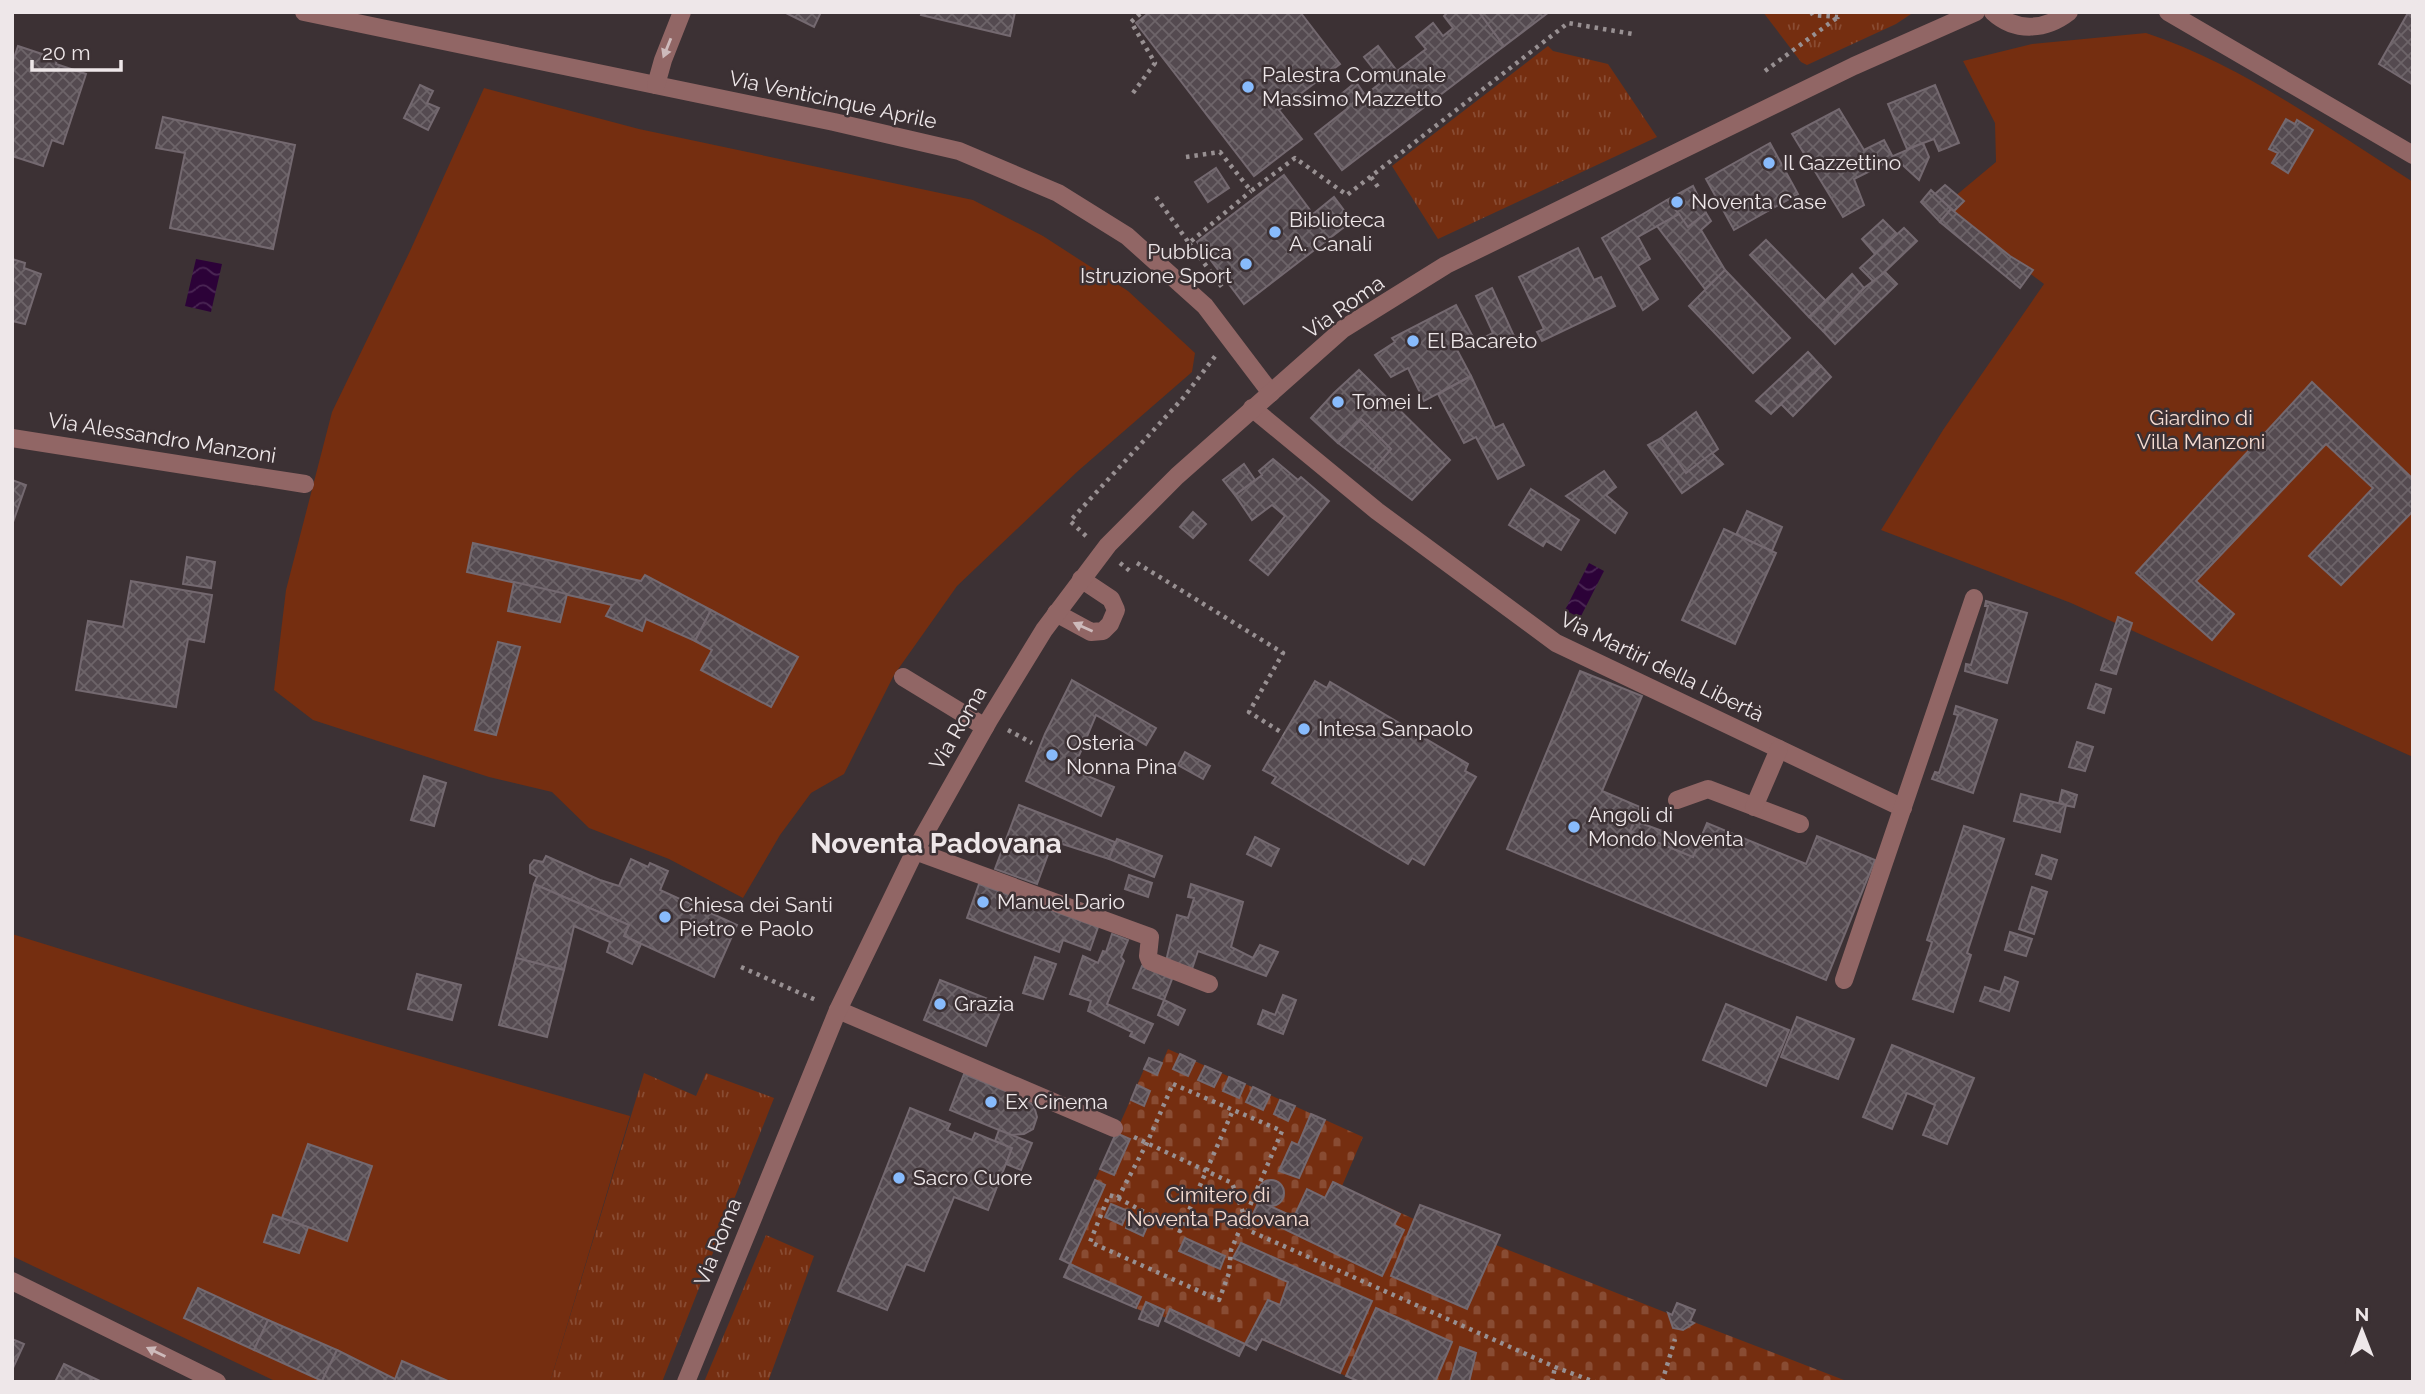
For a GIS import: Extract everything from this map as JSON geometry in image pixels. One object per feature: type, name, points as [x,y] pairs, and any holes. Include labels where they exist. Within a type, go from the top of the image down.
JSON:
[{"type":"street","name":"Via Venticinque Aprile","points":[[304,12],[834,122],[959,152],[1058,194],[1127,236],[1205,306],[1271,393]]},
{"type":"street","points":[[656,85],[682,12]]},
{"type":"street","name":"Via Roma","points":[[685,1382],[838,1010],[915,851],[985,727],[1056,613],[1108,545],[1177,476],[1343,329],[1446,265],[1732,124],[1976,12]]},
{"type":"street","points":[[1993,12],[2017,26],[2035,27],[2053,23],[2069,12]]},
{"type":"street","points":[[2168,12],[2413,155]]},
{"type":"street","name":"Via Martiri della Libertà","points":[[1252,408],[1377,511],[1556,643],[1903,808]]},
{"type":"street","name":"Via Alessandro Manzoni","points":[[12,438],[305,484]]},
{"type":"street","points":[[1056,613],[1091,632],[1103,631],[1110,624],[1116,610],[1111,599],[1081,579]]},
{"type":"street","points":[[1844,980],[1974,598]]},
{"type":"street","points":[[903,677],[985,727]]},
{"type":"street","points":[[1754,807],[1779,749]]},
{"type":"street","points":[[1676,800],[1708,789],[1800,824]]},
{"type":"street","points":[[915,851],[1150,937],[1147,956],[1150,961],[1209,984]]},
{"type":"street","points":[[838,1010],[1114,1128]]},
{"type":"street","points":[[12,1281],[217,1382]]},
{"type":"path","points":[[1133,93],[1155,62],[1131,23],[1142,12]]},
{"type":"path","points":[[1811,12],[1813,15],[1840,14]]},
{"type":"path","points":[[1765,71],[1840,14]]},
{"type":"path","points":[[1156,197],[1189,243],[1295,158],[1347,195],[1568,23],[1633,34]]},
{"type":"path","points":[[1186,157],[1220,152],[1251,191]]},
{"type":"path","points":[[1371,177],[1378,187]]},
{"type":"path","points":[[1087,537],[1070,521],[1183,398],[1230,337]]},
{"type":"path","points":[[1137,563],[1283,653],[1250,712],[1284,734]]},
{"type":"path","points":[[741,967],[838,1010]]},
{"type":"path","points":[[1118,1198],[1147,1143],[1173,1084],[1282,1131],[1231,1251],[1229,1273],[1219,1300],[1090,1242],[1109,1195],[1180,1231],[1233,1110]]},
{"type":"path","points":[[1114,1128],[1232,1183],[1250,1231],[1555,1367],[1595,1382]]},
{"type":"path","points":[[1662,1382],[1675,1339]]},
{"type":"path","points":[[1552,1382],[1555,1367]]},
{"type":"green space","points":[[1763,12],[1914,12],[1896,24],[1807,65],[1801,62]]},
{"type":"green space","name":"Giardino di Villa Manzoni","points":[[2146,33],[2182,46],[2250,80],[2413,182],[2413,757],[2071,603],[1881,530],[1943,430],[2044,284],[1942,207],[1996,162],[1995,123],[1963,61],[2032,44]]},
{"type":"green space","points":[[1548,46],[1553,51],[1608,64],[1657,137],[1438,239],[1392,166]]},
{"type":"green space","points":[[484,88],[639,129],[973,200],[1043,236],[1128,291],[1195,353],[1192,372],[1078,471],[957,586],[894,675],[844,774],[811,793],[780,835],[743,898],[669,859],[589,828],[552,792],[489,777],[313,720],[274,690],[286,590],[332,412],[410,251]]},
{"type":"green space","points":[[12,934],[258,1010],[630,1116],[550,1382],[277,1382],[12,1256]]},
{"type":"green space","name":"Cimitero di Noventa Padovana","points":[[1168,1049],[1363,1137],[1342,1186],[1414,1219],[1420,1205],[1500,1235],[1496,1245],[1672,1315],[1677,1303],[1695,1310],[1691,1321],[1849,1382],[1360,1382],[1262,1340],[1256,1350],[1245,1345],[1239,1356],[1165,1321],[1166,1318],[1162,1316],[1158,1326],[1139,1319],[1142,1311],[1064,1277],[1070,1264],[1060,1259],[1149,1058],[1162,1063]]},
{"type":"green space","points":[[644,1073],[696,1096],[706,1073],[774,1098],[662,1382],[550,1382]]},
{"type":"green space","points":[[766,1235],[814,1256],[768,1382],[704,1382]]},
{"type":"water","points":[[196,259],[222,264],[211,312],[185,306]]},
{"type":"water","points":[[1589,563],[1604,571],[1580,618],[1565,610]]},
{"type":"building","points":[[784,12],[821,12],[814,27]]},
{"type":"building","points":[[922,12],[1015,12],[1010,36],[921,15]]},
{"type":"building","name":"Palestra Comunale Massimo Mazzetto","points":[[1150,12],[1300,12],[1340,64],[1279,110],[1302,139],[1254,176],[1136,23]]},
{"type":"building","points":[[1448,12],[1479,12],[1504,46],[1342,170],[1315,134],[1348,108],[1339,96],[1356,82],[1365,95],[1383,81],[1364,57],[1378,46],[1397,71],[1426,49],[1416,37],[1433,23],[1443,36],[1453,28],[1444,16]]},
{"type":"building","points":[[1479,12],[1549,12],[1504,46]]},
{"type":"building","points":[[2408,13],[2413,16],[2413,85],[2379,64]]},
{"type":"building","points":[[18,46],[57,59],[56,64],[86,74],[63,144],[52,140],[43,166],[12,156],[12,64]]},
{"type":"building","points":[[420,85],[433,91],[427,103],[439,108],[428,130],[404,118]]},
{"type":"building","points":[[1935,85],[1959,143],[1939,151],[1934,139],[1907,149],[1888,104]]},
{"type":"building","points":[[1839,109],[1864,150],[1884,140],[1894,159],[1854,179],[1864,205],[1843,217],[1792,134]]},
{"type":"building","points":[[163,117],[295,145],[273,249],[170,228],[185,153],[156,148]]},
{"type":"building","points":[[2286,119],[2295,124],[2297,120],[2313,130],[2288,173],[2272,163],[2278,153],[2269,149]]},
{"type":"building","points":[[1770,143],[1798,194],[1734,230],[1706,179]]},
{"type":"building","points":[[1923,143],[1929,157],[1919,180],[1893,156]]},
{"type":"building","points":[[1216,168],[1229,188],[1208,202],[1195,182]]},
{"type":"building","name":"Biblioteca A. Canali","points":[[1284,175],[1313,214],[1334,197],[1352,221],[1244,304],[1197,242]]},
{"type":"building","points":[[1945,185],[1964,201],[1954,211],[1935,194]]},
{"type":"building","points":[[1693,186],[1706,213],[1688,227],[1667,200]]},
{"type":"building","points":[[1931,190],[1951,209],[1940,222],[1921,202]]},
{"type":"building","points":[[1667,200],[1679,214],[1638,237],[1650,259],[1638,266],[1658,299],[1643,310],[1602,238]]},
{"type":"building","points":[[1951,209],[2010,256],[2033,270],[2020,288],[1940,222]]},
{"type":"building","points":[[1706,213],[1711,221],[1701,230],[1725,270],[1705,289],[1657,226],[1679,214],[1688,227]]},
{"type":"building","points":[[1883,220],[1897,234],[1875,254],[1862,239]]},
{"type":"building","points":[[1904,228],[1917,241],[1874,282],[1860,268]]},
{"type":"building","points":[[1766,240],[1826,301],[1809,317],[1750,255]]},
{"type":"building","points":[[1578,248],[1594,280],[1601,277],[1615,306],[1542,341],[1537,332],[1544,329],[1519,277]]},
{"type":"building","points":[[12,259],[25,263],[24,268],[41,274],[25,324],[12,321]]},
{"type":"building","points":[[1725,270],[1790,338],[1753,373],[1689,306]]},
{"type":"building","points":[[1885,272],[1897,284],[1835,344],[1823,331],[1864,288]]},
{"type":"building","points":[[1852,274],[1864,288],[1823,331],[1809,317]]},
{"type":"building","points":[[1492,288],[1514,336],[1490,347],[1485,337],[1493,333],[1476,296]]},
{"type":"building","points":[[1456,305],[1473,337],[1455,346],[1471,376],[1424,401],[1408,368],[1391,377],[1375,355],[1395,342],[1392,338]]},
{"type":"building","points":[[1808,352],[1821,366],[1771,414],[1756,401]]},
{"type":"building","points":[[1821,366],[1831,377],[1793,416],[1781,404]]},
{"type":"building","points":[[1359,370],[1450,460],[1412,500],[1373,470],[1391,449],[1361,419],[1338,443],[1311,418]]},
{"type":"building","points":[[1471,376],[1495,428],[1503,424],[1524,465],[1498,479],[1476,437],[1464,443],[1438,394]]},
{"type":"building","points":[[2312,382],[2413,479],[2413,511],[2341,585],[2309,556],[2373,488],[2326,444],[2196,581],[2234,614],[2212,640],[2136,573]]},
{"type":"building","points":[[1696,412],[1718,449],[1686,473],[1661,438]]},
{"type":"building","points":[[1361,419],[1391,449],[1373,470],[1338,443]]},
{"type":"building","points":[[1661,438],[1686,473],[1712,453],[1723,464],[1682,493],[1648,445]]},
{"type":"building","points":[[1273,459],[1298,480],[1301,477],[1329,501],[1268,575],[1250,560],[1285,516],[1272,505],[1252,520],[1235,495],[1262,475],[1259,471]]},
{"type":"building","points":[[1244,464],[1255,480],[1235,495],[1223,480]]},
{"type":"building","points":[[1604,471],[1616,487],[1606,495],[1627,513],[1615,533],[1566,496]]},
{"type":"building","points":[[12,480],[26,485],[12,525]]},
{"type":"building","points":[[1531,489],[1579,520],[1561,550],[1546,541],[1543,546],[1509,525]]},
{"type":"building","points":[[1747,511],[1782,527],[1772,551],[1736,535]]},
{"type":"building","points":[[1193,512],[1206,524],[1193,538],[1180,527]]},
{"type":"building","points":[[1724,529],[1776,553],[1735,644],[1682,620]]},
{"type":"building","points":[[473,543],[641,581],[645,575],[711,610],[695,641],[646,619],[642,631],[606,616],[612,605],[467,572]]},
{"type":"building","points":[[187,557],[215,562],[211,588],[183,584]]},
{"type":"building","points":[[131,581],[212,595],[204,642],[188,639],[176,707],[76,690],[88,621],[123,627]]},
{"type":"building","points":[[514,582],[567,594],[560,622],[508,611]]},
{"type":"building","points":[[1986,601],[2027,613],[2007,683],[1965,671],[1966,664],[1971,665],[1988,606],[1985,606]]},
{"type":"building","points":[[711,610],[798,657],[771,707],[701,670],[712,650],[695,641]]},
{"type":"building","points":[[2118,617],[2132,623],[2116,674],[2101,670]]},
{"type":"building","points":[[498,642],[520,647],[496,735],[475,730]]},
{"type":"building","name":"Angoli di Mondo Noventa","points":[[1580,671],[1642,696],[1602,791],[1640,807],[1630,831],[1693,857],[1707,823],[1806,864],[1817,836],[1875,860],[1826,980],[1507,849]]},
{"type":"building","points":[[1072,680],[1156,728],[1146,745],[1096,715],[1073,770],[1114,787],[1101,816],[1026,781],[1045,734]]},
{"type":"building","points":[[1315,681],[1327,688],[1330,682],[1468,764],[1465,771],[1476,777],[1424,865],[1412,858],[1408,864],[1272,783],[1276,777],[1263,770]]},
{"type":"building","points":[[2096,684],[2111,689],[2104,713],[2088,708]]},
{"type":"building","points":[[1956,706],[1997,720],[1973,793],[1932,779],[1935,772],[1939,773],[1958,715],[1954,714]]},
{"type":"building","points":[[2077,742],[2093,747],[2085,771],[2069,767]]},
{"type":"building","points":[[1185,752],[1210,766],[1203,779],[1178,765]]},
{"type":"building","points":[[424,776],[446,783],[434,826],[411,820]]},
{"type":"building","points":[[2062,790],[2077,795],[2074,807],[2059,804]]},
{"type":"building","points":[[2021,794],[2066,805],[2060,832],[2014,821]]},
{"type":"building","points":[[1019,805],[1115,842],[1109,859],[1053,841],[1037,884],[995,869]]},
{"type":"building","points":[[1635,821],[1698,844],[1693,857],[1630,831]]},
{"type":"building","points":[[1964,826],[2004,839],[1967,953],[1971,955],[1953,1012],[1913,999],[1932,942],[1927,940]]},
{"type":"building","points":[[1255,837],[1279,849],[1271,866],[1247,854]]},
{"type":"building","points":[[1117,839],[1162,856],[1154,877],[1109,859]]},
{"type":"building","points":[[2042,855],[2057,860],[2051,879],[2036,874]]},
{"type":"building","name":"Chiesa dei Santi Pietro e Paolo","points":[[546,856],[619,886],[631,859],[648,867],[650,863],[668,871],[660,890],[737,925],[714,977],[624,936],[629,925],[534,884],[537,877],[530,873],[530,865],[534,860],[543,862]]},
{"type":"building","points":[[1129,875],[1152,883],[1148,897],[1125,889]]},
{"type":"building","points":[[534,884],[629,925],[624,936],[641,944],[632,964],[607,952],[610,942],[574,926],[564,970],[516,958]]},
{"type":"building","points":[[979,884],[1098,927],[1090,950],[1063,940],[1059,952],[967,918]]},
{"type":"building","points":[[1191,884],[1243,902],[1231,947],[1253,958],[1260,945],[1278,952],[1266,976],[1198,951],[1192,969],[1166,961],[1177,915],[1188,918],[1194,898],[1188,897]]},
{"type":"building","points":[[2032,887],[2047,892],[2034,934],[2019,929]]},
{"type":"building","points":[[2010,932],[2032,939],[2026,956],[2005,950]]},
{"type":"building","points":[[1112,934],[1128,940],[1121,957],[1124,961],[1107,1004],[1153,1024],[1144,1043],[1130,1036],[1132,1032],[1088,1011],[1091,1001],[1070,994],[1083,956],[1098,963],[1103,951],[1106,952]]},
{"type":"building","points":[[1035,957],[1056,964],[1043,999],[1023,993]]},
{"type":"building","points":[[516,958],[564,970],[547,1037],[499,1025]]},
{"type":"building","points":[[1142,966],[1172,979],[1164,1000],[1133,988]]},
{"type":"building","points":[[417,974],[461,985],[452,1020],[408,1009]]},
{"type":"building","points":[[2005,977],[2018,982],[2009,1011],[1980,1001],[1985,987],[2000,992]]},
{"type":"building","points":[[940,980],[1003,1005],[986,1046],[924,1020]]},
{"type":"building","points":[[1283,995],[1296,1000],[1283,1034],[1258,1024],[1263,1010],[1275,1015]]},
{"type":"building","points":[[1164,1000],[1185,1010],[1178,1025],[1158,1015]]},
{"type":"building","points":[[1726,1004],[1789,1030],[1766,1086],[1703,1060]]},
{"type":"building","points":[[1797,1017],[1854,1039],[1838,1079],[1781,1057]]},
{"type":"building","points":[[1892,1045],[1974,1078],[1947,1144],[1923,1135],[1935,1105],[1907,1093],[1892,1129],[1863,1117]]},
{"type":"building","points":[[1180,1054],[1195,1061],[1188,1076],[1173,1069]]},
{"type":"building","points":[[1149,1058],[1162,1063],[1157,1075],[1144,1069]]},
{"type":"building","points":[[1205,1066],[1221,1073],[1214,1087],[1198,1080]]},
{"type":"building","name":"Ex Cinema","points":[[964,1074],[1025,1099],[1034,1106],[1037,1117],[1033,1129],[1024,1134],[1011,1135],[950,1110]]},
{"type":"building","points":[[1229,1077],[1245,1084],[1239,1098],[1223,1091]]},
{"type":"building","points":[[1137,1085],[1150,1091],[1144,1106],[1131,1100]]},
{"type":"building","points":[[1253,1087],[1270,1095],[1263,1110],[1246,1102]]},
{"type":"building","points":[[1280,1100],[1295,1106],[1288,1121],[1274,1114]]},
{"type":"building","points":[[910,1108],[950,1124],[947,1130],[972,1140],[975,1133],[1012,1148],[988,1210],[954,1197],[924,1271],[906,1264],[887,1310],[838,1291]]},
{"type":"building","points":[[1311,1114],[1325,1120],[1299,1178],[1279,1171],[1292,1142],[1298,1145]]},
{"type":"building","points":[[999,1130],[1032,1143],[1021,1170],[1006,1164],[1012,1148],[995,1141]]},
{"type":"building","points":[[1116,1133],[1130,1139],[1114,1175],[1100,1169]]},
{"type":"building","points":[[308,1144],[372,1166],[347,1241],[282,1218]]},
{"type":"building","points":[[1095,1180],[1105,1185],[1070,1264],[1060,1259]]},
{"type":"building","points":[[1271,1180],[1280,1184],[1284,1193],[1280,1202],[1271,1206],[1262,1202],[1258,1193],[1262,1184]]},
{"type":"building","points":[[1333,1182],[1400,1214],[1394,1225],[1404,1230],[1382,1276],[1253,1214],[1259,1201],[1294,1217],[1307,1189],[1325,1198]]},
{"type":"building","points":[[1111,1204],[1128,1211],[1122,1225],[1105,1217]]},
{"type":"building","points":[[1420,1205],[1500,1235],[1467,1309],[1391,1276]]},
{"type":"building","points":[[1132,1214],[1149,1222],[1143,1236],[1126,1228]]},
{"type":"building","points":[[273,1215],[308,1227],[299,1253],[264,1242]]},
{"type":"building","points":[[1185,1238],[1225,1256],[1220,1269],[1179,1251]]},
{"type":"building","points":[[1241,1243],[1372,1301],[1340,1373],[1262,1339],[1256,1350],[1245,1344],[1268,1300],[1280,1305],[1288,1282],[1233,1258]]},
{"type":"building","points":[[1070,1264],[1141,1297],[1136,1308],[1064,1277]]},
{"type":"building","points":[[198,1288],[268,1320],[254,1350],[184,1318]]},
{"type":"building","points":[[1146,1302],[1164,1310],[1158,1326],[1139,1319]]},
{"type":"building","points":[[1677,1303],[1695,1310],[1690,1321],[1694,1323],[1683,1330],[1673,1328],[1668,1313],[1672,1315]]},
{"type":"building","points":[[1376,1308],[1452,1342],[1435,1382],[1360,1382],[1346,1376]]},
{"type":"building","points":[[1170,1309],[1245,1344],[1239,1356],[1165,1321]]},
{"type":"building","points":[[268,1320],[337,1350],[322,1381],[254,1350]]},
{"type":"building","points":[[12,1339],[24,1344],[12,1370]]},
{"type":"building","points":[[1460,1347],[1476,1353],[1469,1382],[1450,1382]]},
{"type":"building","points":[[337,1350],[395,1379],[394,1382],[322,1381]]},
{"type":"building","points":[[402,1361],[450,1382],[394,1382]]},
{"type":"building","points":[[64,1364],[102,1382],[55,1382]]},
{"type":"place","name":"Palestra Comunale Massimo Mazzetto","points":[[1248,87]]},
{"type":"place","name":"Il Gazzettino","points":[[1769,163]]},
{"type":"place","name":"Noventa Case","points":[[1677,202]]},
{"type":"place","name":"Biblioteca A. Canali","points":[[1275,232]]},
{"type":"place","name":"Pubblica Istruzione Sport","points":[[1246,264]]},
{"type":"place","name":"El Bacareto","points":[[1413,341]]},
{"type":"place","name":"Tomei L.","points":[[1338,402]]},
{"type":"place","name":"Intesa Sanpaolo","points":[[1304,729]]},
{"type":"place","name":"Osteria Nonna Pina","points":[[1052,755]]},
{"type":"place","name":"Angoli di Mondo Noventa","points":[[1574,827]]},
{"type":"place","name":"Manuel Dario","points":[[983,902]]},
{"type":"place","name":"Chiesa dei Santi Pietro e Paolo","points":[[665,917]]},
{"type":"place","name":"Grazia","points":[[940,1004]]},
{"type":"place","name":"Ex Cinema","points":[[991,1102]]},
{"type":"place","name":"Sacro Cuore","points":[[899,1178]]},
{"type":"district","name":"Noventa Padovana","points":[[936,843]]}]
